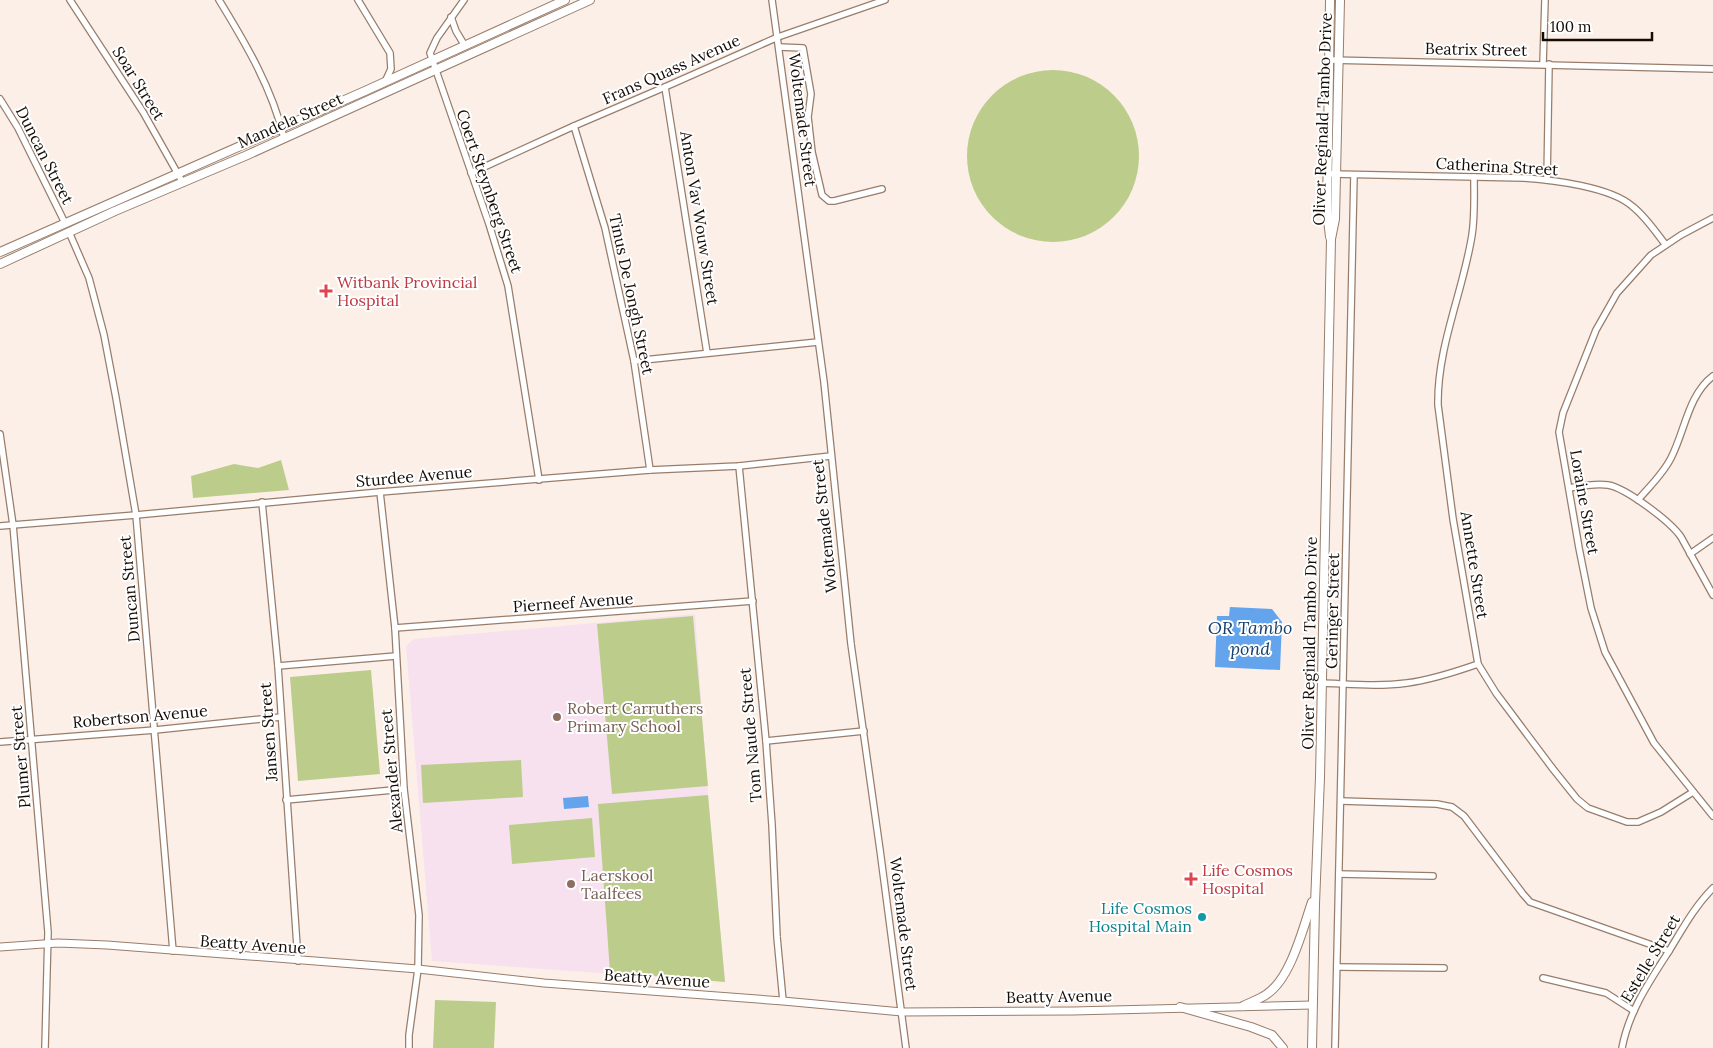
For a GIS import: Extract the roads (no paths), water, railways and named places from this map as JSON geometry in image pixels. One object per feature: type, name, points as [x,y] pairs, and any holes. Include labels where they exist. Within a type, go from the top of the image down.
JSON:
[{"type":"main road","name":"Mandela Street","points":[[0,252],[282,128],[565,0]]},
{"type":"main road","name":"Mandela Street","points":[[0,264],[590,0]]},
{"type":"main road","name":"Oliver Reginald Tambo Drive","points":[[1330,0],[1327,221],[1331,239]]},
{"type":"main road","name":"Oliver Reginald Tambo Drive","points":[[1312,1048],[1315,895],[1320,777],[1331,239],[1335,219],[1340,0]]},
{"type":"main road","points":[[1243,1006],[1268,994],[1280,983],[1287,971],[1315,895]]},
{"type":"main road","points":[[1180,1007],[1226,1019],[1272,1035],[1283,1048]]},
{"type":"street","name":"Soar Street","points":[[70,0],[143,112],[182,184]]},
{"type":"street","points":[[219,0],[259,70],[282,128],[284,138]]},
{"type":"street","points":[[358,0],[390,53],[391,69],[385,82]]},
{"type":"street","points":[[431,61],[430,53],[433,46],[464,0]]},
{"type":"street","name":"Woltemade Street","points":[[772,0],[824,382],[851,644],[906,1048]]},
{"type":"street","name":"Frans Quass Avenue","points":[[471,173],[778,37],[885,0]]},
{"type":"street","points":[[1545,0],[1548,180]]},
{"type":"street","points":[[451,17],[456,31],[465,46]]},
{"type":"street","points":[[779,47],[803,48],[812,94],[808,117],[812,152],[822,195],[829,201],[882,189]]},
{"type":"street","name":"Beatrix Street","points":[[1329,60],[1713,69]]},
{"type":"street","name":"Coert Steynberg Street","points":[[431,61],[489,224],[508,286],[539,480]]},
{"type":"street","name":"Anton Vav Wouw Street","points":[[665,87],[707,353]]},
{"type":"street","name":"Duncan Street","points":[[0,99],[18,128],[65,223]]},
{"type":"street","name":"Tinus De Jongh Street","points":[[574,126],[605,228],[634,360],[650,470]]},
{"type":"street","name":"Catherina Street","points":[[1327,174],[1548,180],[1600,192],[1625,201],[1646,219],[1665,244]]},
{"type":"street","name":"Geringer Street","points":[[1335,1048],[1354,175]]},
{"type":"street","name":"Annette Street","points":[[1474,177],[1472,233],[1441,366],[1438,391],[1439,413],[1453,519],[1478,664],[1496,693],[1553,769],[1577,799],[1588,808],[1627,822],[1638,822],[1661,812],[1693,792]]},
{"type":"street","name":"Loraine Street","points":[[1713,218],[1665,244],[1645,260],[1617,293],[1596,330],[1564,413],[1559,432],[1592,608],[1605,652],[1654,743],[1713,816]]},
{"type":"street","name":"Duncan Street","points":[[69,232],[89,278],[104,335],[136,516],[174,951]]},
{"type":"street","points":[[634,360],[818,342]]},
{"type":"street","points":[[1638,500],[1658,478],[1671,459],[1696,397],[1703,384],[1713,376]]},
{"type":"street","name":"Plumer Street","points":[[0,434],[13,525],[48,932],[45,1048]]},
{"type":"street","name":"Sturdee Avenue","points":[[0,526],[136,516],[262,502],[650,470],[739,466],[831,456]]},
{"type":"street","name":"Tom Naude Street","points":[[739,466],[766,741],[777,937],[783,1001]]},
{"type":"street","points":[[1569,488],[1608,485],[1622,490],[1663,517],[1676,528],[1713,595]]},
{"type":"street","name":"Alexander Street","points":[[380,492],[395,628],[404,789],[419,915],[418,969],[409,1048]]},
{"type":"street","name":"Jansen Street","points":[[262,502],[278,666],[298,961]]},
{"type":"street","points":[[1690,554],[1713,538]]},
{"type":"street","name":"Pierneef Avenue","points":[[395,628],[753,601]]},
{"type":"street","points":[[278,666],[396,656]]},
{"type":"street","points":[[1321,683],[1372,685],[1407,683],[1441,676],[1478,664]]},
{"type":"street","name":"Robertson Avenue","points":[[0,742],[155,730],[282,717]]},
{"type":"street","points":[[766,741],[864,731]]},
{"type":"street","points":[[286,800],[404,789]]},
{"type":"street","points":[[1341,801],[1437,804],[1452,807],[1464,816],[1530,902],[1669,951]]},
{"type":"street","points":[[1339,874],[1433,876]]},
{"type":"street","name":"Estelle Street","points":[[1622,1048],[1627,1026],[1646,987],[1698,905],[1713,888]]},
{"type":"street","name":"Beatty Avenue","points":[[0,947],[47,943],[107,945],[418,969],[544,983],[902,1012],[1073,1011],[1312,1005]]},
{"type":"street","points":[[1336,967],[1444,968]]},
{"type":"street","points":[[1543,978],[1606,993],[1634,1011]]},
{"type":"water","name":"OR Tambo pond","points":[[1230,607],[1272,609],[1282,622],[1280,670],[1215,667],[1217,616],[1229,616]]},
{"type":"water","points":[[588,796],[589,807],[564,809],[563,798]]},
{"type":"place","name":"Witbank Provincial Hospital","points":[[326,291]]},
{"type":"place","name":"Robert Carruthers Primary School","points":[[557,717]]},
{"type":"place","name":"Life Cosmos Hospital","points":[[1191,879]]},
{"type":"place","name":"Laerskool Taalfees","points":[[571,884]]},
{"type":"place","name":"Life Cosmos Hospital Main","points":[[1202,917]]}]
